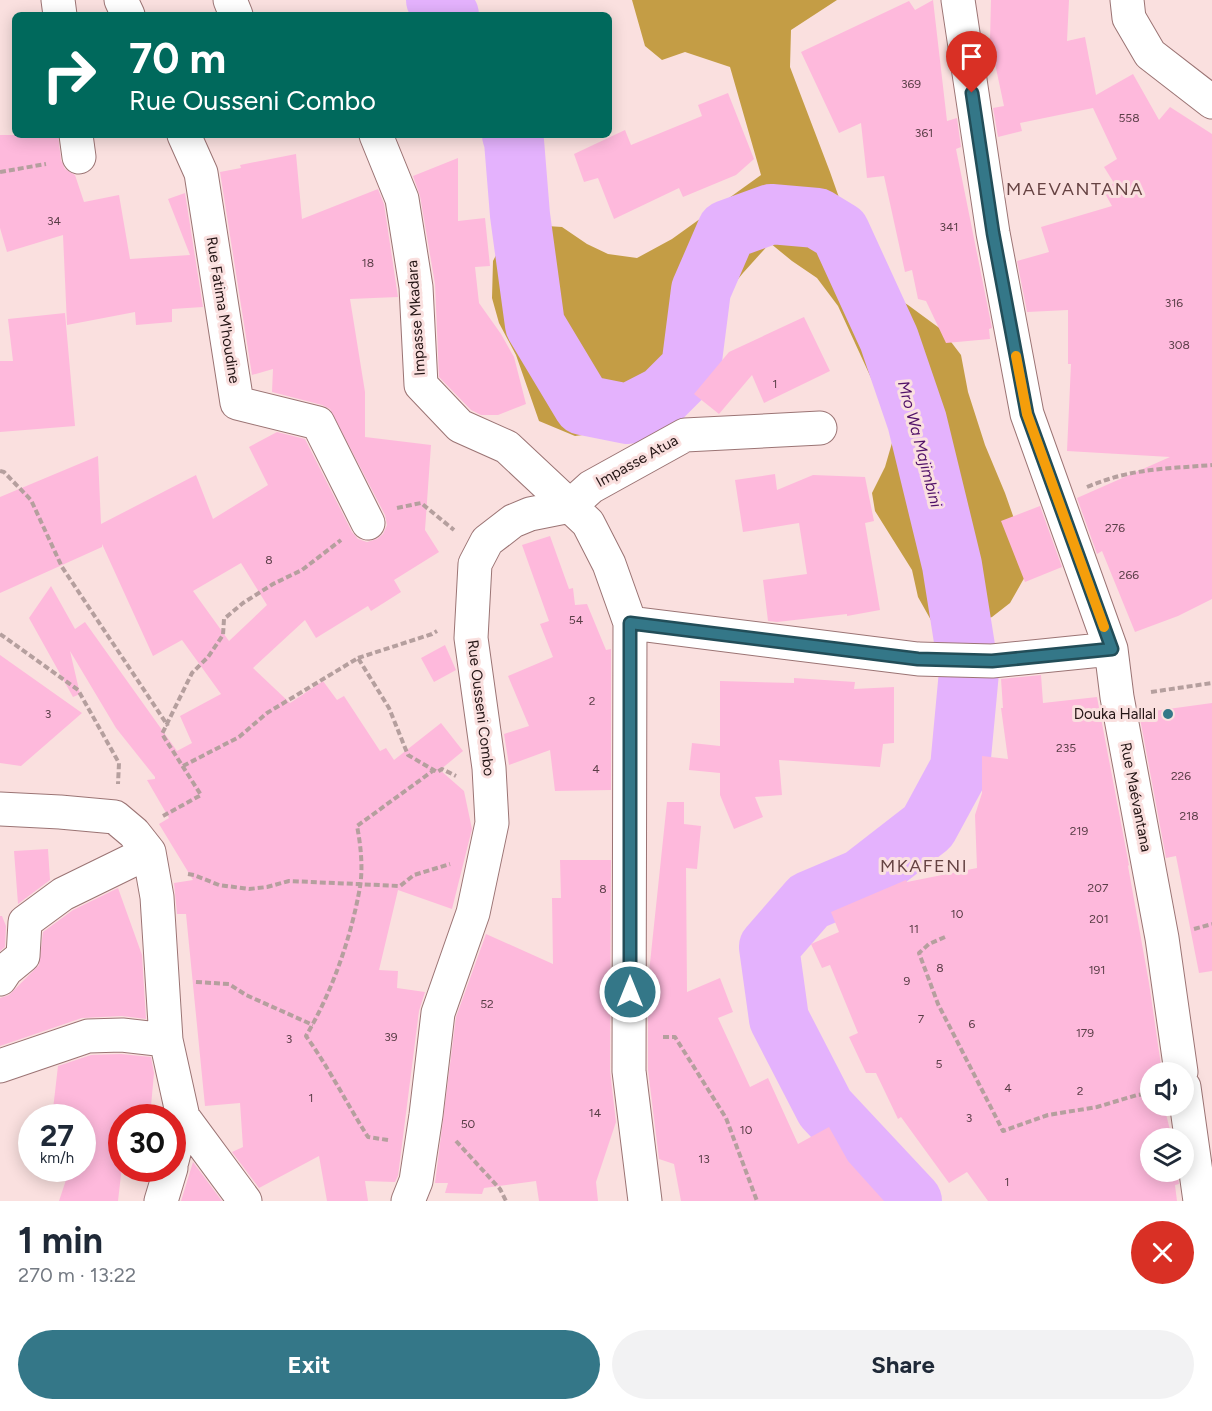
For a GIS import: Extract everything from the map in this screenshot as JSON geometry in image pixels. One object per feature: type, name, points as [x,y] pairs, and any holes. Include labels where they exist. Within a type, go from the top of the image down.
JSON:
[{"type":"street","name":"Rue Maévantana","points":[[958,0],[993,233],[1027,414],[1112,649],[1117,697],[1162,938],[1180,1062]]},
{"type":"street","points":[[1127,0],[1130,18],[1150,54],[1212,102]]},
{"type":"street","name":"Rue Fatima M'houdine","points":[[185,138],[201,173],[237,403],[318,423],[368,523]]},
{"type":"street","name":"Impasse Mkadara","points":[[377,138],[402,199],[416,287],[421,385],[460,426],[507,447],[570,506]]},
{"type":"street","name":"Impasse Atua","points":[[570,506],[591,487],[685,435],[820,428]]},
{"type":"street","points":[[481,551],[487,541],[513,521],[530,514],[570,506],[588,523],[603,554],[630,623],[629,1071],[645,1201]]},
{"type":"street","name":"Rue Ousseni Combo","points":[[408,1201],[416,1180],[438,1013],[473,913],[492,823],[489,768],[471,638],[475,564],[481,551]]},
{"type":"street","points":[[630,623],[918,659],[992,661],[1112,649]]},
{"type":"street","points":[[0,809],[60,812],[138,844]]},
{"type":"street","points":[[0,979],[6,970],[23,956],[26,922],[63,894],[138,844]]},
{"type":"street","points":[[138,844],[162,986],[166,1040],[180,1104]]},
{"type":"street","points":[[0,1066],[88,1036],[122,1035],[166,1040]]},
{"type":"street","points":[[1188,1116],[1200,1201]]},
{"type":"street","points":[[186,1121],[246,1201]]},
{"type":"street","points":[[161,1201],[167,1182]]},
{"type":"path","points":[[0,172],[78,146]]},
{"type":"path","points":[[1059,499],[1110,477],[1140,470],[1212,465]]},
{"type":"path","points":[[0,471],[4,472],[31,500],[62,567],[168,726]]},
{"type":"path","points":[[138,844],[201,795],[162,734],[168,726],[192,673],[223,635],[224,619],[243,603],[273,584],[302,570],[344,538],[390,510],[422,503],[481,551]]},
{"type":"path","points":[[183,766],[239,737],[267,714],[358,658],[432,634],[473,603]]},
{"type":"path","points":[[0,634],[78,690],[119,763],[138,844],[194,875],[219,885],[249,889],[289,881],[400,886],[414,875],[484,855]]},
{"type":"path","points":[[358,658],[389,708],[408,755],[437,772],[442,769],[459,778]]},
{"type":"path","points":[[1117,697],[1212,683]]},
{"type":"path","points":[[434,770],[357,826],[361,845],[360,885],[337,971],[306,1036],[368,1137],[424,1129],[477,1161],[500,1189],[506,1201]]},
{"type":"path","points":[[945,937],[929,944],[919,953],[938,1004],[1003,1131],[1048,1115],[1096,1107],[1140,1095]]},
{"type":"path","points":[[162,986],[201,982],[229,984],[246,995],[313,1025]]},
{"type":"path","points":[[630,1038],[675,1037],[726,1118],[757,1201]]},
{"type":"shaded area","points":[[632,0],[837,0],[791,30],[790,67],[855,243],[864,260],[883,290],[942,330],[961,355],[968,392],[985,445],[1018,530],[1027,573],[1010,603],[992,617],[962,629],[932,622],[918,597],[912,570],[875,511],[872,493],[885,467],[894,436],[877,391],[838,306],[817,278],[770,243],[670,362],[620,430],[575,436],[539,421],[516,355],[499,323],[492,298],[493,261],[508,232],[532,225],[562,227],[587,244],[608,254],[637,258],[672,239],[761,175],[730,67],[685,52],[662,60],[645,46]]},
{"type":"building","points":[[933,0],[947,121],[957,118],[961,147],[956,149],[992,328],[989,329],[990,339],[946,343],[926,301],[918,299],[912,270],[905,272],[884,176],[867,178],[861,123],[839,133],[801,52],[909,1],[915,10]]},
{"type":"building","points":[[991,0],[1069,0],[1067,41],[1085,37],[1096,95],[1133,74],[1159,120],[1170,107],[1212,134],[1212,599],[1178,616],[1135,632],[1102,551],[1097,554],[1077,498],[1170,457],[1067,451],[1071,364],[1068,364],[1068,310],[1027,312],[1017,261],[1049,252],[1041,227],[1112,206],[1103,190],[1114,183],[1104,167],[1117,159],[1093,108],[1020,123],[1022,131],[998,137],[993,108],[1004,106],[990,40]]},
{"type":"building","points":[[728,93],[754,159],[736,175],[683,197],[679,188],[614,219],[598,178],[584,182],[574,154],[625,130],[631,145],[702,116],[698,105]]},
{"type":"building","points":[[0,135],[12,135],[12,138],[58,138],[61,160],[65,169],[75,175],[84,202],[119,195],[130,259],[190,255],[168,199],[185,193],[203,307],[172,309],[172,322],[136,325],[135,312],[67,325],[63,235],[7,252],[0,228]]},
{"type":"building","points":[[296,154],[302,219],[378,189],[384,204],[398,297],[350,299],[365,392],[365,437],[431,445],[425,530],[439,552],[394,580],[401,592],[371,611],[368,606],[316,638],[305,620],[253,668],[290,703],[323,681],[337,700],[344,696],[380,751],[386,748],[394,760],[441,723],[463,751],[440,770],[464,791],[472,829],[452,909],[398,890],[379,970],[398,971],[397,988],[425,992],[419,1011],[398,1176],[395,1182],[365,1181],[368,1201],[327,1201],[319,1156],[259,1188],[232,1152],[243,1147],[240,1103],[205,1106],[186,914],[177,914],[174,883],[193,880],[159,824],[169,818],[147,780],[155,779],[155,777],[116,728],[70,651],[80,694],[73,697],[29,618],[51,586],[75,629],[85,622],[177,751],[192,743],[180,716],[221,694],[182,640],[153,656],[102,544],[102,547],[0,593],[0,497],[98,456],[101,524],[196,475],[213,519],[268,485],[249,447],[277,432],[305,439],[352,532],[358,539],[367,542],[383,534],[387,525],[385,515],[330,409],[272,392],[273,369],[252,375],[220,172],[241,168],[240,165]],"holes":[[[241,563],[267,605],[229,641],[193,591]]]},
{"type":"building","points":[[458,158],[458,221],[485,218],[490,266],[475,267],[479,303],[514,357],[526,404],[498,415],[481,415],[471,410],[439,377],[435,284],[420,196],[413,176]]},
{"type":"building","points":[[65,313],[75,426],[0,432],[0,361],[13,361],[8,319]]},
{"type":"building","points":[[804,317],[830,371],[764,403],[752,375],[719,414],[694,394],[729,352]]},
{"type":"building","points":[[775,474],[777,490],[813,475],[865,477],[874,521],[865,523],[880,610],[847,616],[847,614],[768,621],[763,580],[807,574],[799,523],[743,532],[735,480]]},
{"type":"building","points":[[1040,506],[1062,567],[1025,582],[1001,521]]},
{"type":"building","points":[[550,536],[569,589],[573,588],[575,605],[587,604],[606,650],[611,649],[611,790],[555,791],[550,750],[509,765],[504,734],[529,726],[508,676],[553,657],[540,624],[549,621],[522,545]]},
{"type":"building","points":[[445,645],[456,670],[434,682],[421,658]]},
{"type":"building","points":[[0,655],[82,713],[21,766],[0,763]]},
{"type":"building","points":[[1041,675],[1043,703],[1097,697],[1129,865],[1161,1062],[1140,1062],[1140,1116],[1166,1116],[1170,1128],[1140,1128],[1140,1182],[1179,1182],[1175,1185],[1177,1201],[988,1201],[967,1172],[949,1183],[901,1117],[898,1119],[876,1073],[866,1073],[849,1037],[858,1033],[830,965],[822,968],[811,944],[839,932],[831,912],[906,880],[907,882],[977,868],[975,815],[982,793],[982,756],[1008,759],[1001,708],[1003,708],[1001,679]]},
{"type":"building","points":[[794,678],[855,682],[854,689],[894,687],[894,743],[883,744],[880,767],[779,760],[782,795],[755,797],[763,817],[734,829],[720,795],[720,773],[689,770],[692,743],[720,746],[720,681],[794,683]]},
{"type":"building","points":[[1212,703],[1212,971],[1199,973],[1176,856],[1166,858],[1139,713]]},
{"type":"building","points":[[667,802],[684,802],[684,824],[701,826],[697,869],[686,868],[687,992],[720,978],[733,1012],[718,1018],[750,1087],[768,1078],[798,1144],[829,1127],[848,1161],[884,1201],[681,1201],[674,1164],[659,1159],[648,1070],[648,982]]},
{"type":"building","points":[[48,849],[50,880],[18,904],[14,851]]},
{"type":"building","points":[[560,860],[611,860],[610,1071],[616,1122],[596,1182],[598,1201],[539,1201],[536,1181],[484,1188],[482,1194],[445,1193],[448,1183],[435,1183],[456,1017],[486,934],[553,964],[552,898],[561,898]]},
{"type":"building","points":[[118,888],[142,955],[146,1019],[122,1016],[82,1018],[0,1046],[0,998],[9,995],[39,965],[43,932],[73,910]]},
{"type":"building","points":[[0,916],[6,926],[5,947],[0,951]]},
{"type":"building","points":[[121,1054],[151,1057],[154,1073],[151,1104],[108,1104],[108,1182],[120,1182],[118,1201],[59,1201],[65,1182],[96,1182],[96,1104],[54,1104],[58,1066],[91,1055]]},
{"type":"building","points":[[193,1162],[222,1201],[181,1201]]},
{"type":"waterway","name":"Mro Wa Majimbini","points":[[436,0],[446,12]]},
{"type":"waterway","name":"Mro Wa Majimbini","points":[[513,138],[520,215],[535,325],[583,405],[628,414],[663,396],[691,368],[701,290],[727,230],[771,214],[817,218],[840,232],[889,339],[917,421],[952,565],[969,672],[960,768],[928,827],[861,879],[809,901],[769,947],[779,1019],[825,1108],[912,1201]]},
{"type":"slow traffic","points":[[1016,356],[1027,414],[1104,627]]},
{"type":"place","name":"Douka Hallal","points":[[1168,714]]},
{"type":"district","name":"MAEVANTANA","points":[[1075,189]]},
{"type":"district","name":"MKAFENI","points":[[924,866]]},
{"type":"route","points":[[630,992],[630,623],[918,659],[992,661],[1112,649],[1027,414],[993,233],[972,93]]}]
